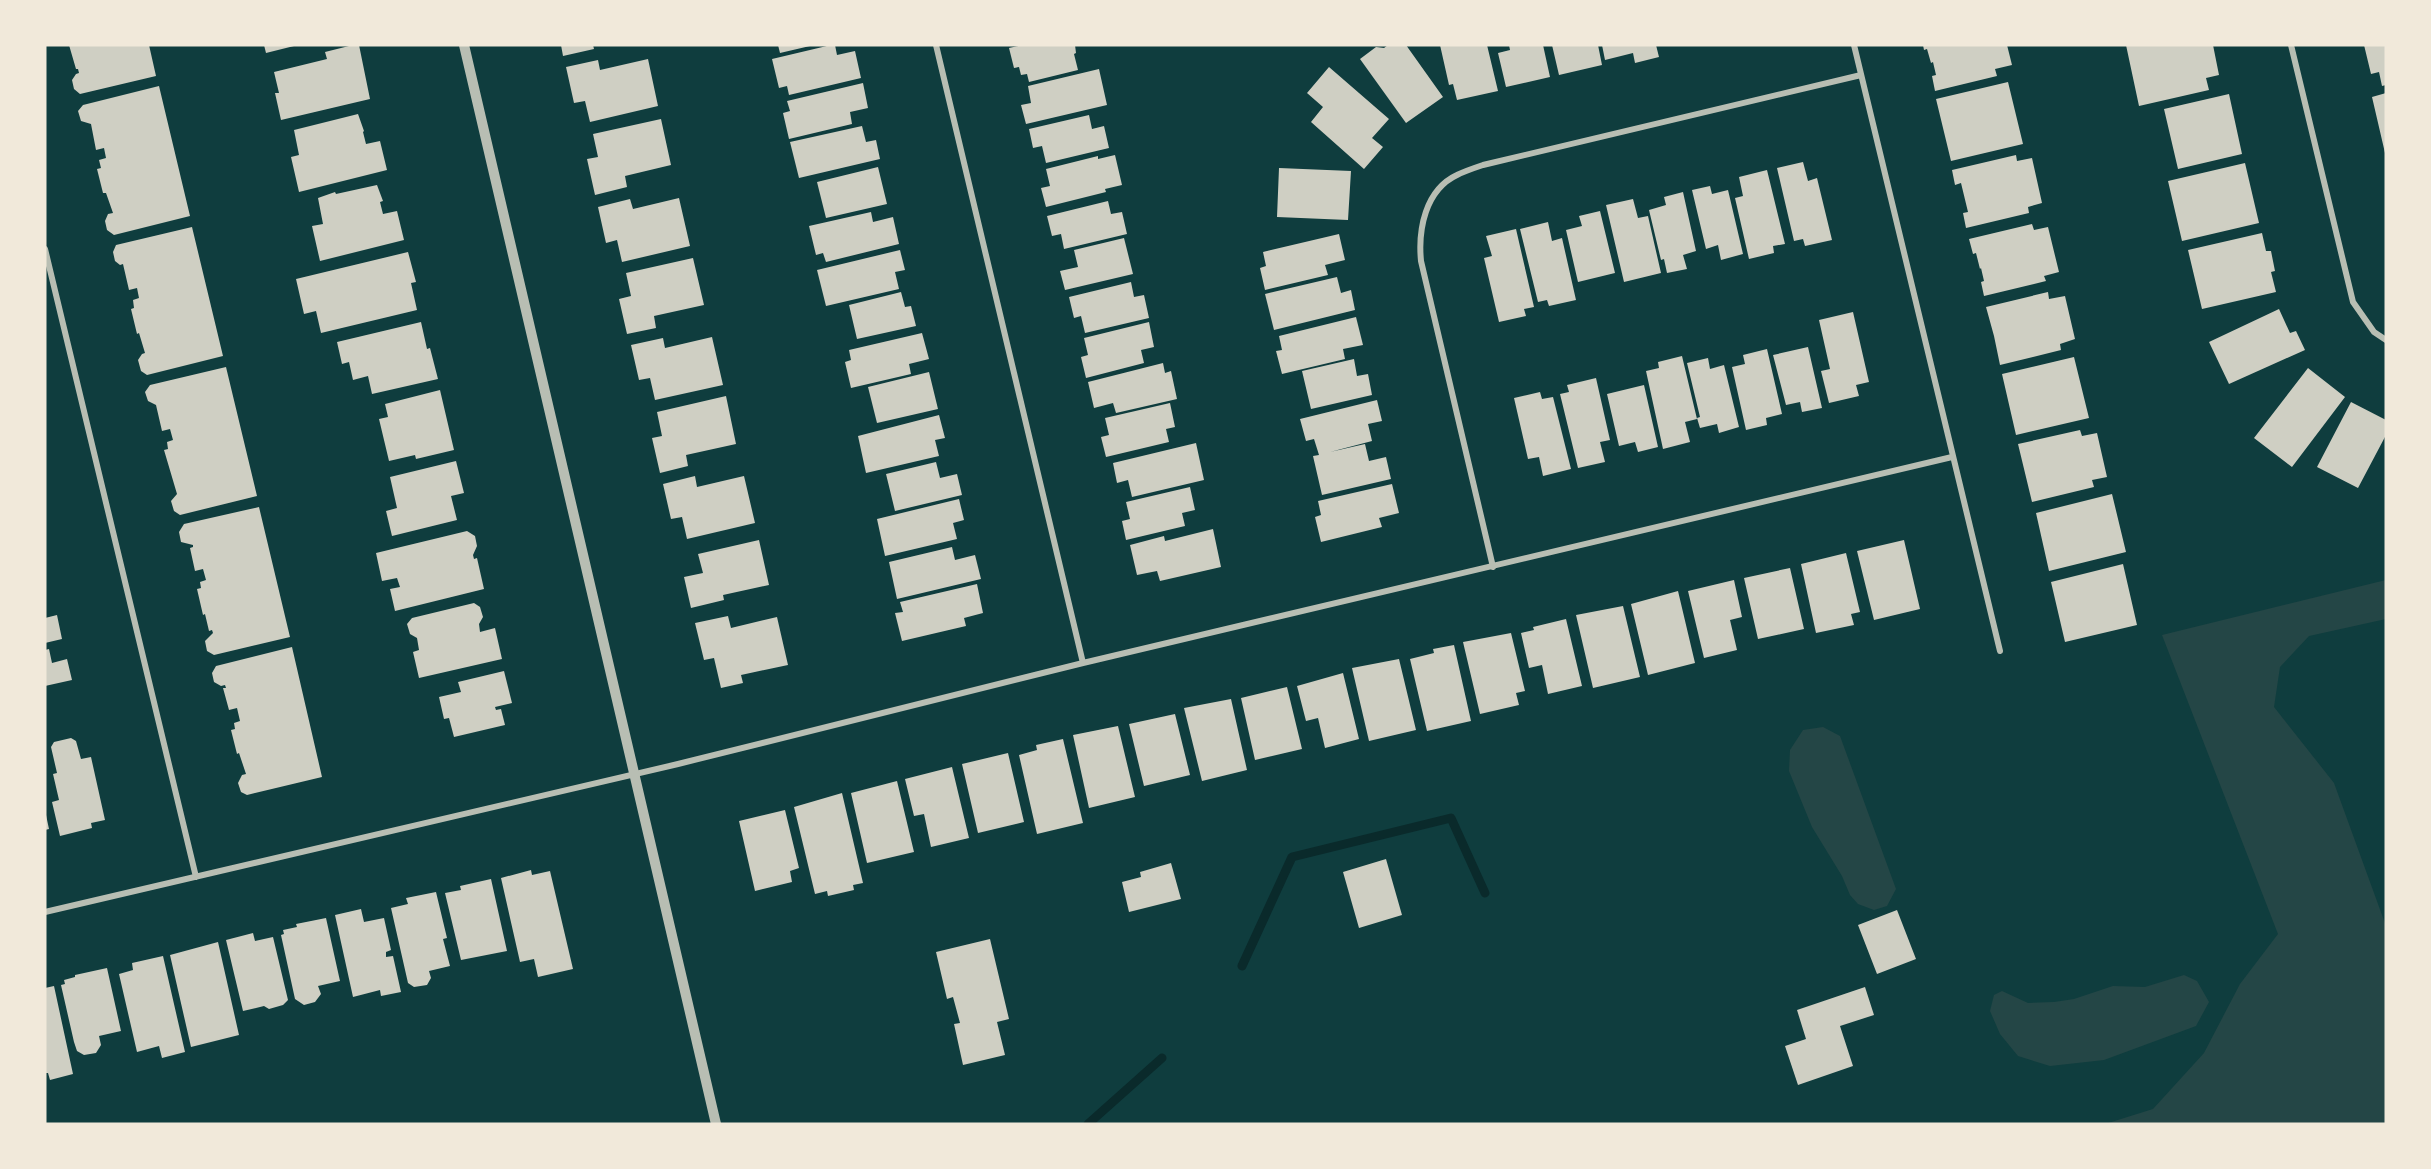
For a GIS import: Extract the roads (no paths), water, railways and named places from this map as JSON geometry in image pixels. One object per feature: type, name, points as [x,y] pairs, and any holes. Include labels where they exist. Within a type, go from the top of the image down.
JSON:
[{"type":"street","points":[[464,45],[717,1124]]},
{"type":"street","points":[[936,45],[1083,663]]},
{"type":"street","points":[[1854,45],[2000,651]]},
{"type":"street","points":[[2291,45],[2353,302],[2374,332],[2386,340]]},
{"type":"street","points":[[1493,567],[1421,261],[1419,241],[1423,221],[1439,188],[1455,175],[1483,165],[1861,75]]},
{"type":"street","points":[[45,249],[196,877]]},
{"type":"street","points":[[45,912],[635,774],[1083,663],[1952,457]]},
{"type":"waterway","points":[[1242,966],[1292,857],[1451,818],[1485,893]]},
{"type":"waterway","points":[[1088,1124],[1162,1058]]}]
